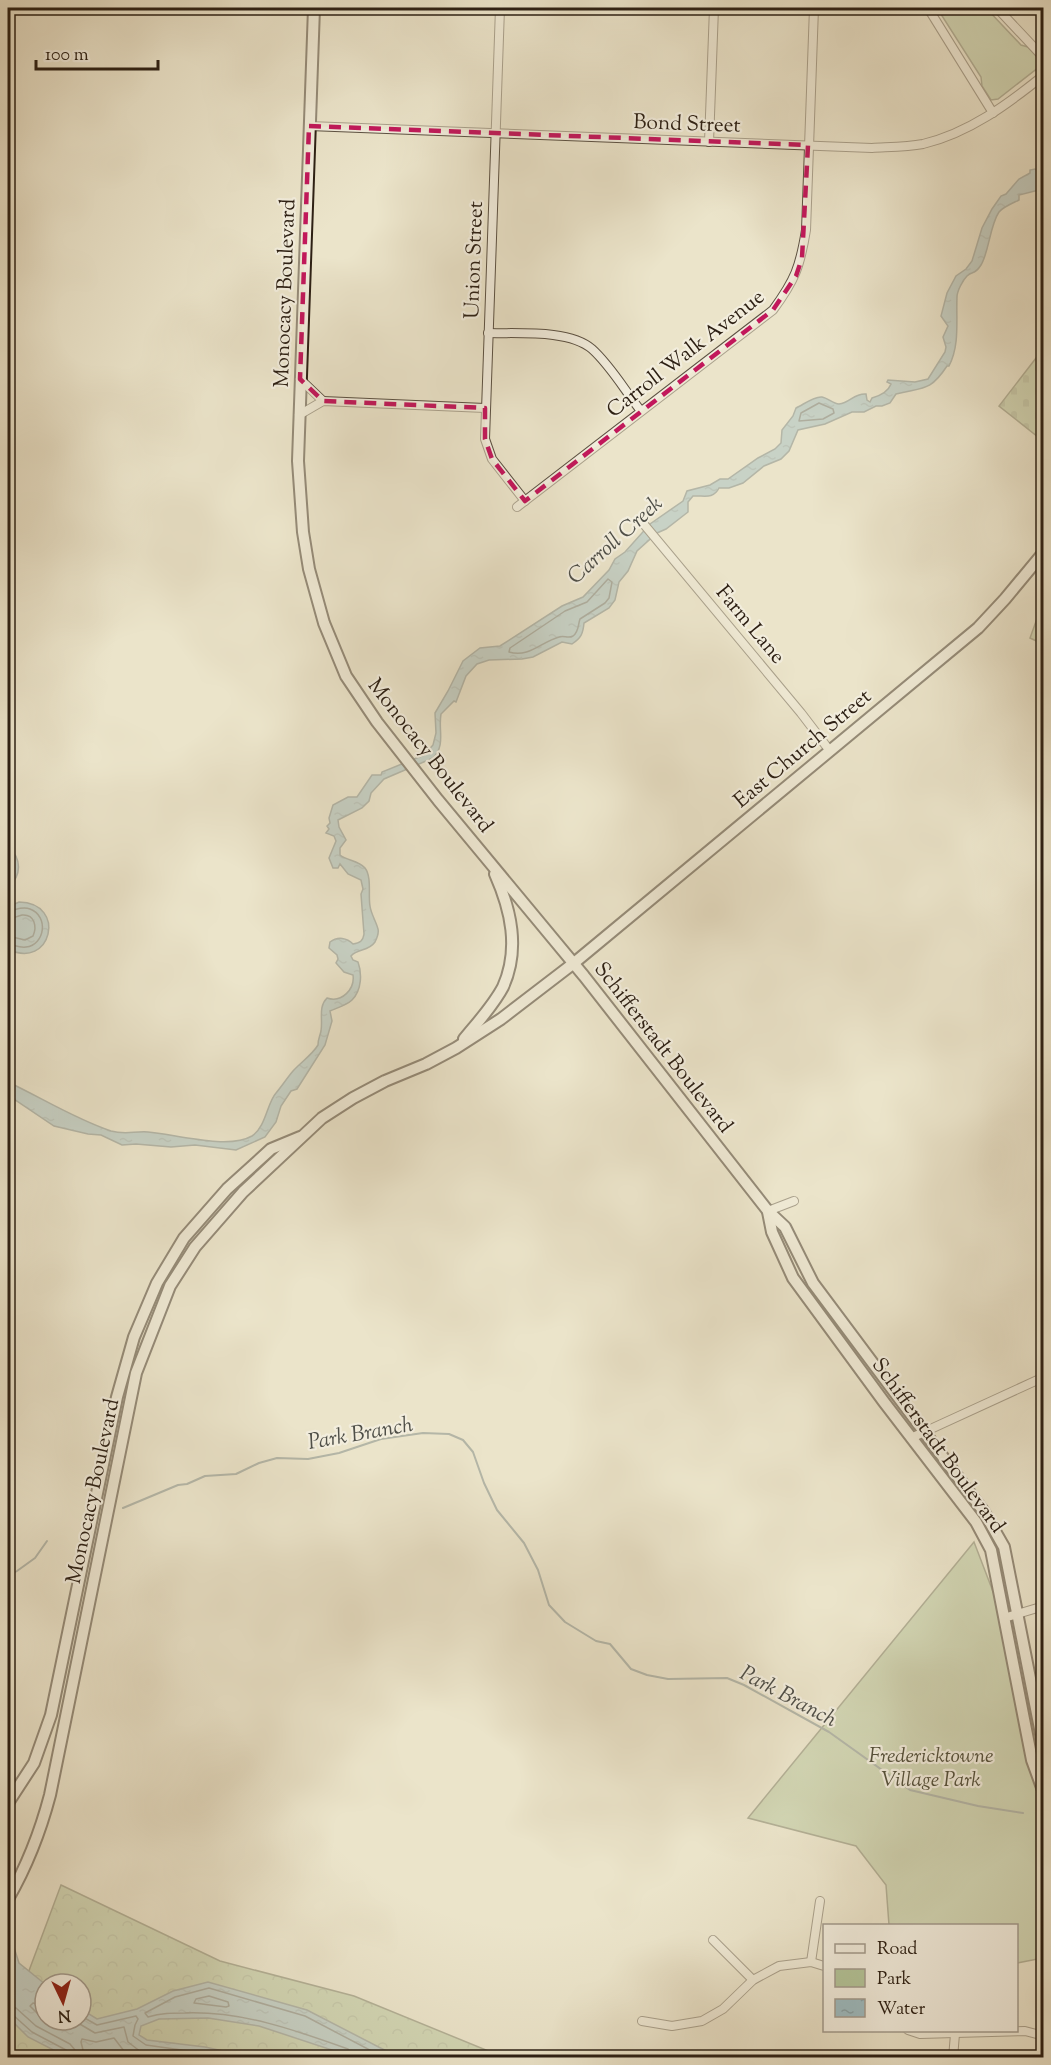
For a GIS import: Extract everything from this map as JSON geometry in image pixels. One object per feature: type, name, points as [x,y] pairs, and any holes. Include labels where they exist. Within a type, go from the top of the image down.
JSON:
[{"type":"main road","name":"Monocacy Boulevard","points":[[8,1899],[21,1877],[41,1830],[136,1373],[170,1286],[195,1246],[243,1192],[322,1118],[353,1098],[456,1048],[501,1019],[573,963],[438,800],[377,722],[346,676],[324,623],[309,569],[298,473],[314,8]]},
{"type":"main road","name":"East Church Street","points":[[573,963],[978,628],[1044,552]]},
{"type":"main road","points":[[456,1048],[499,993],[511,959],[512,925],[490,863]]},
{"type":"main road","name":"Schifferstadt Boulevard","points":[[573,963],[768,1211],[785,1227],[813,1283],[984,1512],[998,1535],[1004,1547],[1044,1749]]},
{"type":"main road","name":"Monocacy Boulevard","points":[[8,1803],[34,1763],[44,1741],[117,1396],[134,1337],[157,1283],[183,1238],[227,1189],[271,1149],[303,1136]]},
{"type":"main road","name":"Schifferstadt Boulevard","points":[[768,1211],[772,1232],[793,1278],[976,1522],[992,1550],[1032,1760],[1044,1793]]},
{"type":"street","name":"Union Street","points":[[500,8],[485,438],[492,459],[525,501]]},
{"type":"street","points":[[709,142],[714,8]]},
{"type":"street","name":"Carroll Walk Avenue","points":[[517,507],[773,310],[789,289],[802,258],[806,230],[814,8]]},
{"type":"street","points":[[928,8],[993,113]]},
{"type":"street","points":[[997,8],[1044,58]]},
{"type":"street","name":"Bond Street","points":[[309,126],[872,148],[922,144],[958,132],[993,113],[1044,75]]},
{"type":"street","points":[[488,333],[555,336],[577,340],[591,348],[641,411]]},
{"type":"street","points":[[300,379],[323,401]]},
{"type":"street","points":[[299,415],[323,401],[485,408]]},
{"type":"street","name":"Farm Lane","points":[[642,522],[830,750]]},
{"type":"street","points":[[768,1211],[794,1201]]},
{"type":"street","points":[[911,1438],[1044,1377]]},
{"type":"street","points":[[1004,1618],[1044,1606]]},
{"type":"street","points":[[811,1962],[820,1901]]},
{"type":"street","points":[[713,1940],[753,1980]]},
{"type":"street","points":[[642,2021],[672,2026],[702,2021],[723,2009],[753,1980],[779,1966],[811,1962],[823,1965]]},
{"type":"street","points":[[1018,2031],[1044,2036]]},
{"type":"street","points":[[912,2032],[920,2034],[1002,2032]]},
{"type":"street","points":[[953,2058],[955,2034]]},
{"type":"highlighted area","points":[[309,126],[808,145],[802,258],[796,276],[773,310],[525,501],[492,459],[485,439],[485,408],[323,401],[300,379]]},
{"type":"green space","points":[[937,8],[986,8],[1021,45],[1028,47],[1040,60],[1039,67],[998,99],[991,100],[982,86],[981,77]]},
{"type":"green space","points":[[1043,349],[1043,441],[999,406]]},
{"type":"green space","points":[[1043,602],[1043,644],[1030,638]]},
{"type":"green space","name":"Fredericktowne Village Park","points":[[974,1542],[1015,1649],[1042,1763],[1043,1958],[1018,1963],[1018,1924],[889,1924],[886,1885],[856,1846],[748,1818]]},
{"type":"green space","points":[[61,1885],[220,1961],[354,1996],[503,2057],[8,2057],[8,2027]]},
{"type":"water","points":[[1035,169],[1043,175],[1043,189],[1019,195],[1019,200],[999,212],[981,265],[977,271],[967,276],[960,286],[957,297],[955,350],[949,366],[936,380],[925,387],[896,394],[890,403],[882,406],[876,406],[864,412],[852,412],[825,424],[798,430],[789,451],[781,459],[764,466],[743,483],[729,488],[719,488],[711,496],[693,496],[688,502],[688,512],[657,533],[637,551],[628,571],[619,582],[615,600],[609,608],[584,623],[578,640],[572,644],[562,642],[533,657],[489,660],[477,664],[466,676],[456,702],[454,701],[441,714],[440,743],[433,758],[384,779],[371,793],[369,801],[362,808],[338,820],[346,840],[340,848],[340,855],[359,863],[367,872],[371,912],[378,934],[372,945],[351,956],[359,966],[358,991],[350,1002],[330,1011],[332,1021],[325,1045],[297,1089],[291,1091],[281,1106],[276,1122],[265,1137],[236,1150],[195,1145],[171,1147],[122,1145],[101,1135],[54,1126],[8,1095],[8,1082],[84,1121],[116,1132],[148,1132],[229,1142],[242,1140],[257,1132],[273,1097],[293,1071],[318,1045],[324,1002],[327,998],[342,997],[352,985],[353,975],[344,972],[336,963],[337,955],[329,948],[330,942],[342,938],[353,944],[361,941],[364,936],[361,880],[348,874],[340,864],[338,868],[333,868],[329,858],[336,841],[334,836],[326,833],[329,829],[327,826],[330,823],[329,818],[333,805],[348,797],[357,797],[372,775],[381,775],[382,772],[424,755],[433,745],[436,733],[435,713],[463,661],[480,648],[500,646],[562,606],[583,597],[609,570],[615,559],[625,552],[650,524],[683,501],[687,491],[710,485],[720,479],[728,479],[775,449],[781,443],[782,430],[796,408],[819,397],[839,404],[858,395],[866,394],[870,402],[872,398],[888,389],[891,384],[887,382],[888,380],[915,382],[928,379],[945,352],[943,337],[948,326],[941,316],[947,293],[956,276],[972,261],[982,228],[1001,196],[1006,194],[1019,179],[1030,173],[1030,170]]},
{"type":"water","points":[[8,846],[16,856],[18,872],[8,888]]},
{"type":"water","points":[[19,902],[34,905],[44,913],[48,923],[48,934],[43,944],[35,951],[23,953],[8,949],[8,907]]},
{"type":"water","points":[[8,1929],[19,1963],[33,1974],[33,2032],[93,2032],[93,2016],[97,2019],[137,2009],[173,1991],[208,1982],[307,2010],[398,2057],[353,2057],[259,2026],[208,2018],[159,2019],[141,2026],[139,2035],[147,2040],[205,2047],[250,2057],[67,2057],[28,2037],[8,2017],[8,1959],[11,1963],[14,1960],[8,1950]]},
{"type":"waterway","name":"Park Branch","points":[[123,1508],[205,1476],[236,1474],[259,1463],[277,1458],[308,1459],[339,1453],[381,1439],[423,1433],[449,1434],[463,1440],[473,1452],[497,1510],[524,1543],[538,1570],[549,1605],[565,1622],[596,1641],[610,1644],[631,1669],[668,1679],[727,1678],[829,1732],[910,1790],[978,1806],[1023,1813]]},
{"type":"waterway","name":"Park Branch","points":[[8,1576],[35,1558],[47,1541]]},
{"type":"water label","name":"Carroll Creek","points":[[614,539]]}]
